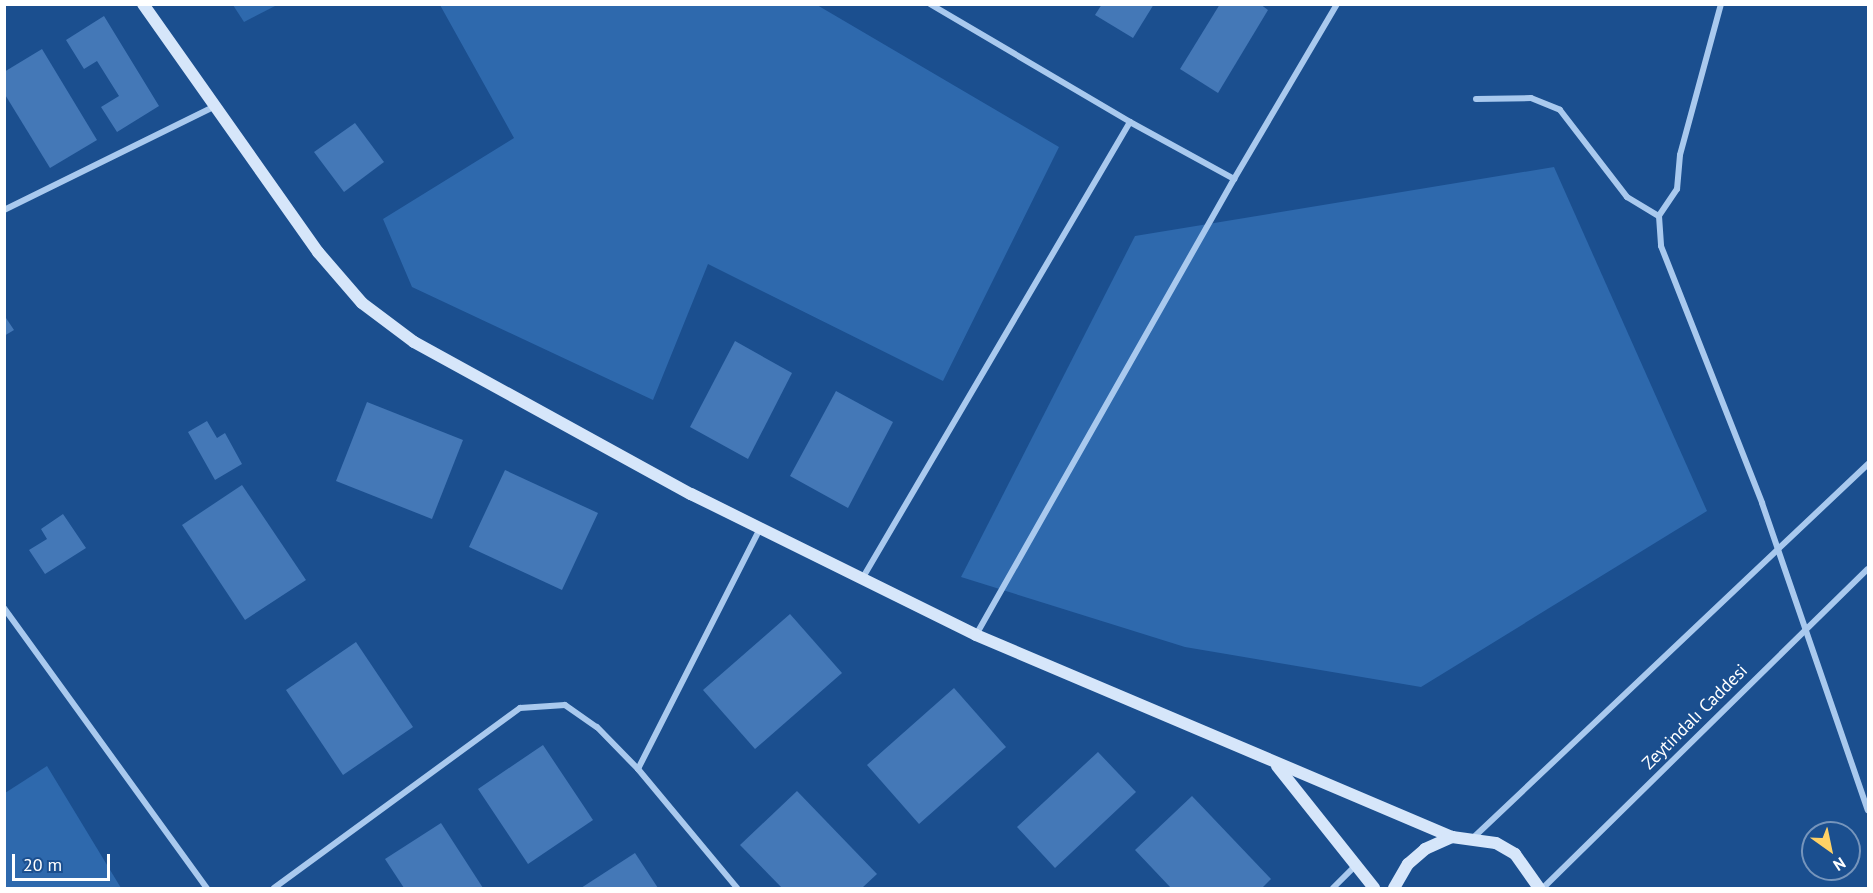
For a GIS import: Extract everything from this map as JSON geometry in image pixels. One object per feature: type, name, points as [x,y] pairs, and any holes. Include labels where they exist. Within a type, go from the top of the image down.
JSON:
[{"type":"street","points":[[143,4],[318,252],[362,303],[414,342],[691,494],[976,635],[1276,765],[1452,837],[1474,837],[1496,843],[1515,854],[1541,888]]},
{"type":"street","points":[[930,4],[1130,122],[1234,179]]},
{"type":"street","points":[[976,635],[1234,179],[1337,4]]},
{"type":"street","points":[[1721,4],[1680,155],[1677,189],[1659,216],[1661,246],[1684,313],[1778,548],[1869,810]]},
{"type":"street","points":[[1476,99],[1530,98],[1560,110],[1626,197],[1659,216]]},
{"type":"street","points":[[4,210],[215,106]]},
{"type":"street","points":[[862,579],[1130,122]]},
{"type":"street","points":[[1474,837],[1869,464]]},
{"type":"street","points":[[639,769],[760,528]]},
{"type":"street","name":"Zeytindalı Caddesi","points":[[1541,888],[1869,569]]},
{"type":"street","points":[[4,608],[207,888]]},
{"type":"street","points":[[274,888],[520,708],[565,705],[597,727],[639,769],[737,888]]},
{"type":"street","points":[[1276,765],[1354,867],[1374,888]]},
{"type":"street","points":[[1394,888],[1408,864],[1425,849],[1452,837]]},
{"type":"street","points":[[1333,888],[1354,867]]},
{"type":"shaded area","points":[[233,5],[277,5],[244,22]]},
{"type":"shaded area","points":[[440,5],[817,5],[1059,147],[943,381],[708,264],[653,400],[412,287],[383,219],[514,138]]},
{"type":"shaded area","points":[[1554,167],[1707,511],[1421,687],[1185,647],[961,577],[1135,236]]},
{"type":"shaded area","points":[[47,766],[121,888],[5,888],[5,793]]},
{"type":"building","points":[[1102,4],[1154,4],[1133,38],[1095,15]]},
{"type":"building","points":[[1220,4],[1260,4],[1268,10],[1218,93],[1180,69]]},
{"type":"building","points":[[104,16],[159,106],[117,132],[101,107],[119,96],[97,61],[84,69],[66,40]]},
{"type":"building","points":[[42,49],[97,140],[50,168],[4,93],[4,72]]},
{"type":"building","points":[[355,123],[384,162],[344,192],[314,152]]},
{"type":"building","points":[[4,315],[14,330],[4,336]]},
{"type":"building","points":[[735,341],[792,373],[748,459],[690,427]]},
{"type":"building","points":[[836,391],[893,422],[848,508],[790,476]]},
{"type":"building","points":[[367,402],[463,440],[432,519],[336,481]]},
{"type":"building","points":[[207,421],[217,438],[225,433],[242,464],[215,480],[188,432]]},
{"type":"building","points":[[505,470],[598,513],[562,590],[469,547]]},
{"type":"building","points":[[242,485],[306,580],[245,620],[182,525]]},
{"type":"building","points":[[63,514],[86,548],[45,574],[29,550],[47,539],[41,529]]},
{"type":"building","points":[[790,614],[842,673],[755,749],[703,690]]},
{"type":"building","points":[[356,642],[413,727],[343,775],[286,690]]},
{"type":"building","points":[[954,688],[1006,747],[919,824],[867,765]]},
{"type":"building","points":[[543,745],[593,820],[528,864],[478,789]]},
{"type":"building","points":[[1098,752],[1136,792],[1055,868],[1017,827]]},
{"type":"building","points":[[797,791],[877,874],[862,888],[782,888],[740,845]]},
{"type":"building","points":[[1192,796],[1271,879],[1262,888],[1171,888],[1135,850]]},
{"type":"building","points":[[441,823],[483,888],[404,888],[385,859]]},
{"type":"building","points":[[635,853],[658,888],[581,888]]}]
